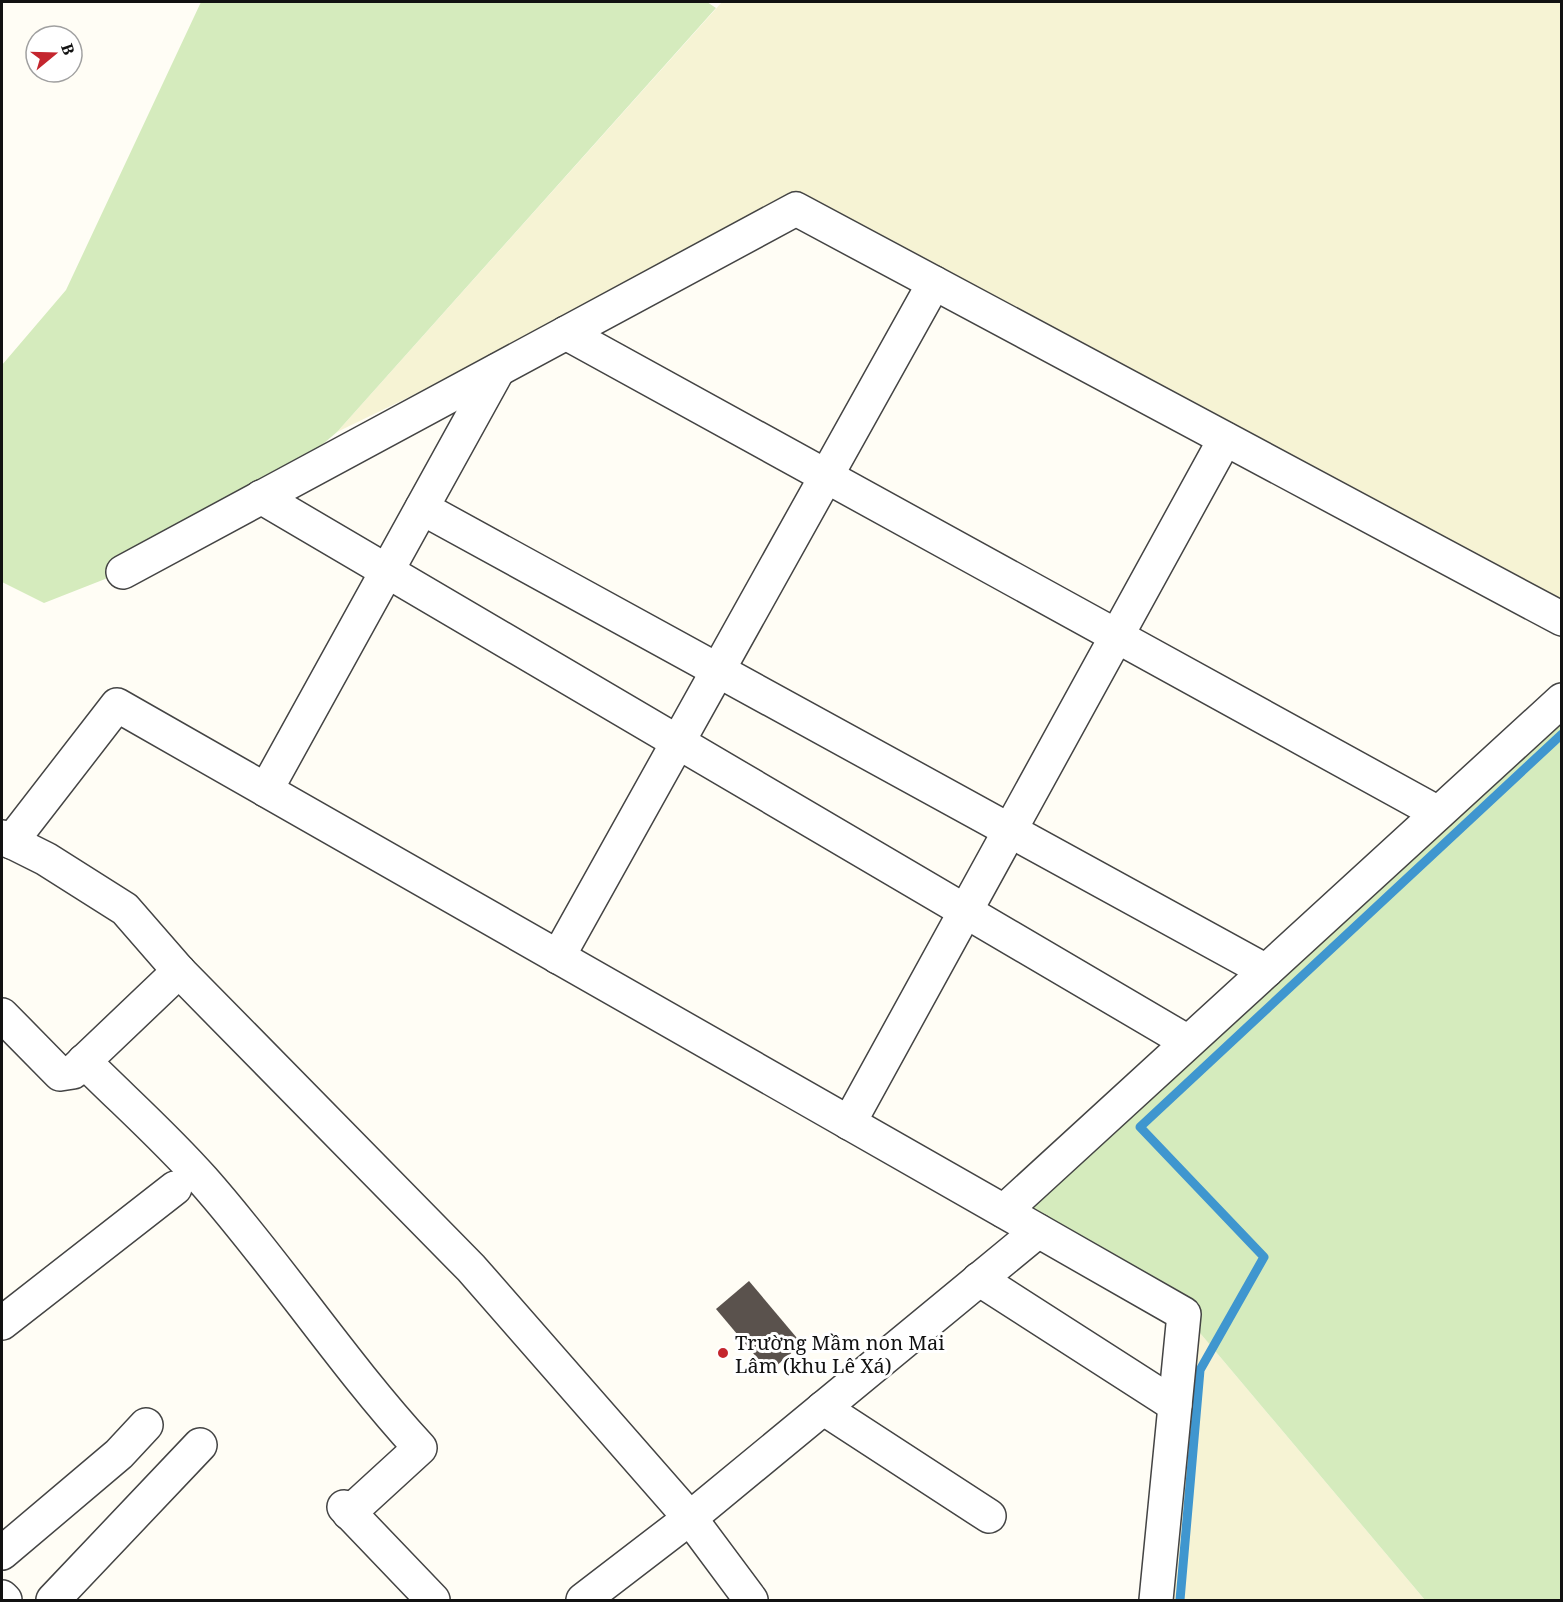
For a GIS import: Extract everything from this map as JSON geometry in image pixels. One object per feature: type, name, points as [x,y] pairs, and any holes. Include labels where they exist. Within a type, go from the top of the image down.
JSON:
[{"type":"street","points":[[123,572],[795,209],[1562,619]]},
{"type":"street","points":[[558,957],[934,283]]},
{"type":"street","points":[[566,333],[1438,813]]},
{"type":"street","points":[[266,790],[498,370]]},
{"type":"street","points":[[849,1123],[1225,439]]},
{"type":"street","points":[[261,497],[1188,1042]]},
{"type":"street","points":[[422,508],[1266,971]]},
{"type":"street","points":[[1004,1211],[1562,700]]},
{"type":"street","points":[[751,1600],[690,1518],[471,1268],[179,972],[125,909],[46,859],[6,839],[117,705],[1184,1314],[1156,1600]]},
{"type":"street","points":[[2,1015],[60,1074],[72,1072],[179,972]]},
{"type":"street","points":[[84,1061],[202,1179],[315,1317],[387,1412],[420,1448],[347,1510],[433,1600]]},
{"type":"street","points":[[2,1323],[175,1188]]},
{"type":"street","points":[[583,1600],[690,1518],[1038,1231]]},
{"type":"street","points":[[979,1279],[1175,1405]]},
{"type":"street","points":[[823,1408],[989,1516]]},
{"type":"street","points":[[2,1553],[119,1454],[146,1425]]},
{"type":"street","points":[[53,1600],[200,1445]]},
{"type":"shaded area","points":[[722,2],[1561,2],[1561,619],[796,209],[337,432]]},
{"type":"shaded area","points":[[1184,1314],[1425,1600],[1159,1600]]},
{"type":"green space","points":[[201,2],[707,2],[716,8],[337,432],[261,497],[123,572],[44,603],[2,582],[2,365],[66,290]]},
{"type":"green space","points":[[1561,700],[1561,1600],[1425,1600],[1184,1314],[1004,1211]]},
{"type":"building","points":[[749,1281],[802,1344],[769,1372],[716,1309]]},
{"type":"waterway","points":[[1180,1600],[1200,1370],[1264,1257],[1140,1127],[1562,734]]},
{"type":"place","name":"Trường Mầm non Mai Lâm (khu Lê Xá)","points":[[723,1353]]}]
